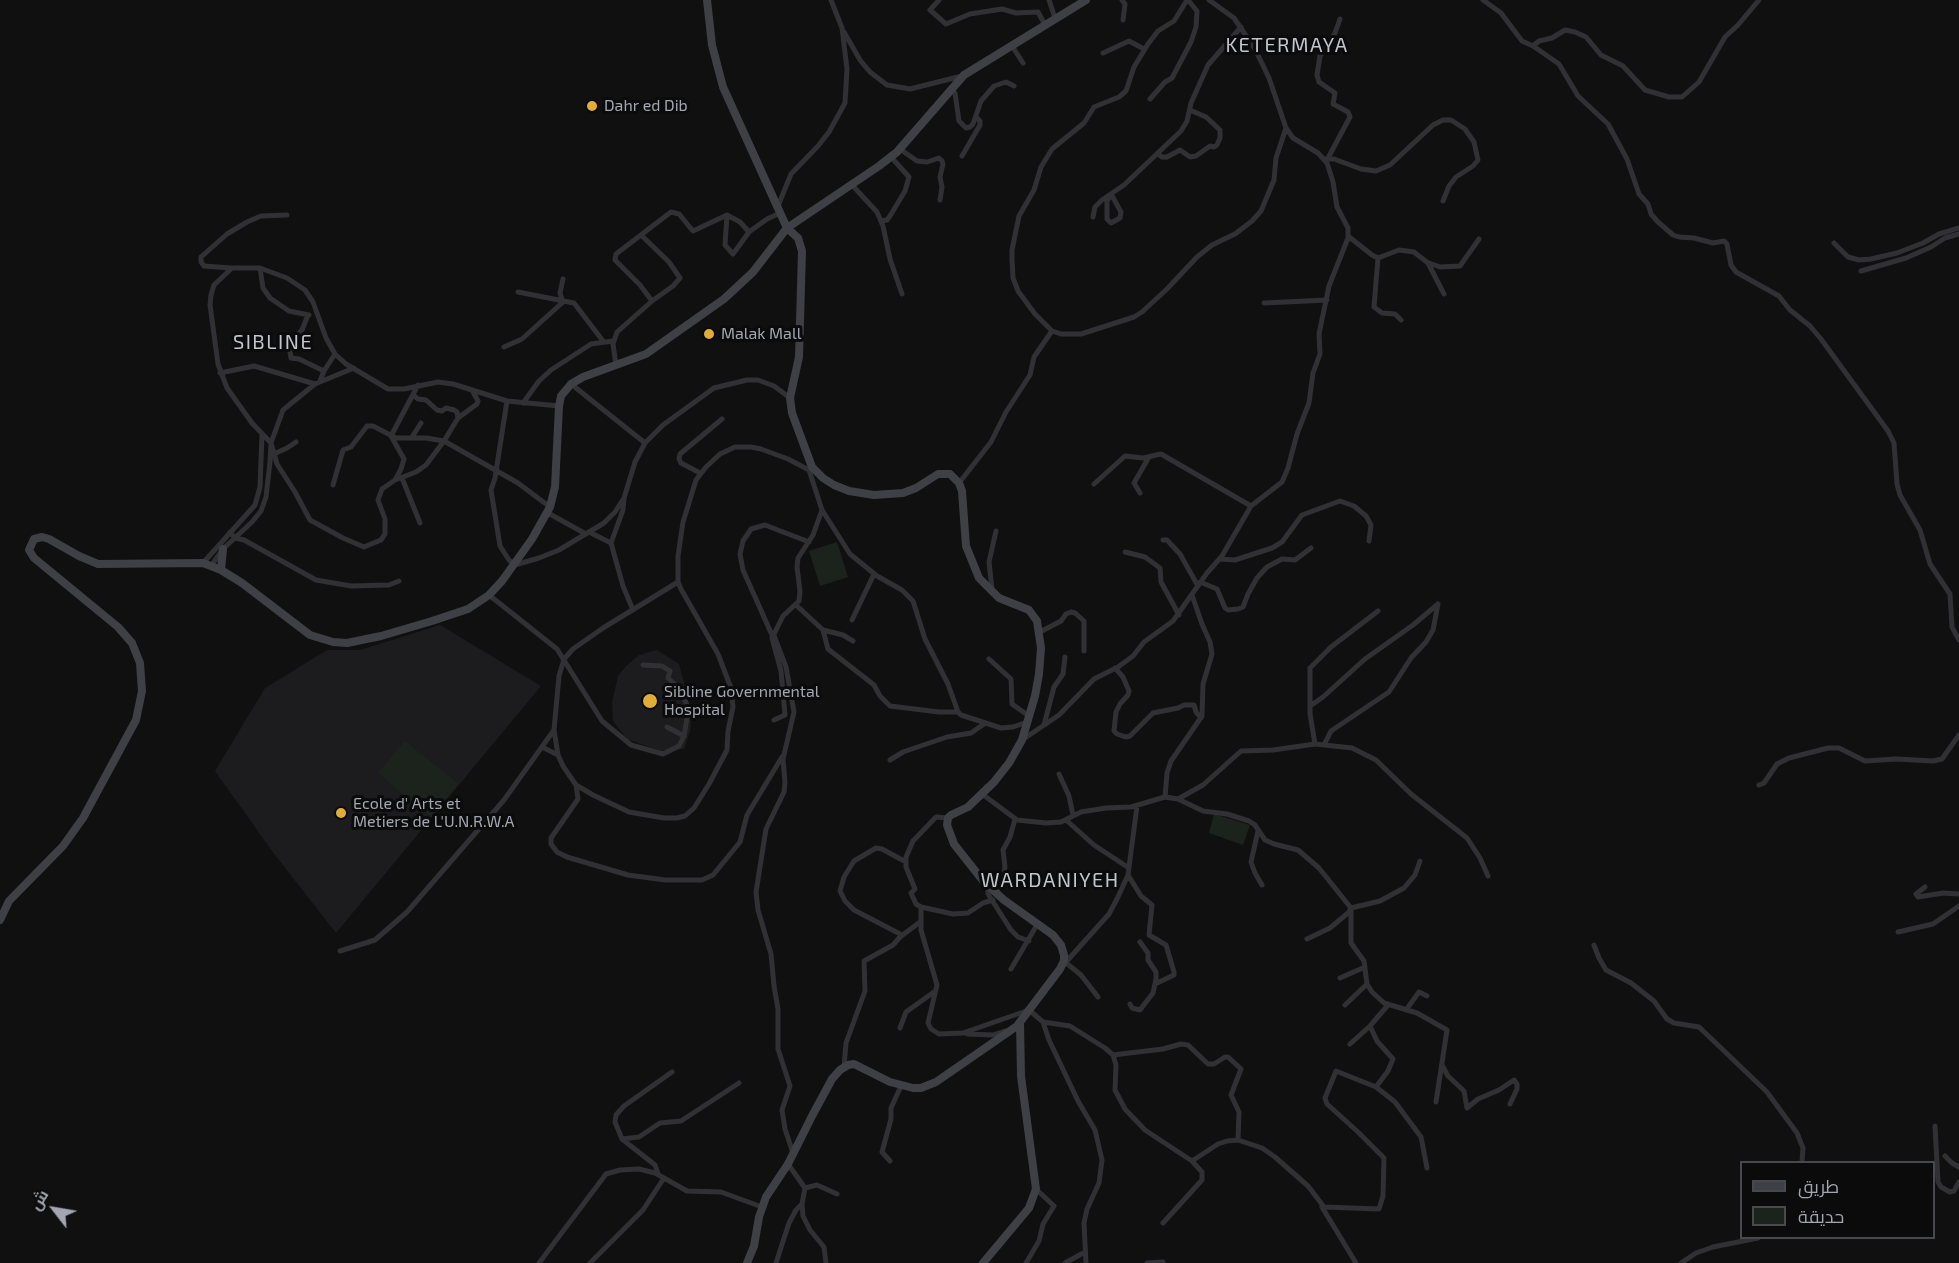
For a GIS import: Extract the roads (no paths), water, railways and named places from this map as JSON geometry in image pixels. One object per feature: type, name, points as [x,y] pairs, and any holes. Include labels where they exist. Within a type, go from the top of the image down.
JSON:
[{"type":"street","points":[[707,0],[712,45],[721,81],[778,210],[787,228],[798,238],[802,250],[800,357],[790,398],[792,413],[822,510],[850,554],[874,574],[902,590],[913,601],[925,639],[948,684],[958,712],[984,724],[1006,728],[1028,719]]},
{"type":"street","points":[[831,0],[842,28],[860,60],[870,72],[887,85],[910,89],[964,75]]},
{"type":"street","points":[[939,0],[930,10],[946,24],[970,14],[1002,9],[1016,13],[1038,12],[1045,25]]},
{"type":"street","points":[[1049,0],[1055,18]]},
{"type":"street","points":[[0,920],[9,901],[63,846],[82,818],[136,720],[142,691],[140,663],[132,643],[118,627],[34,558],[29,550],[37,537],[49,539],[98,564],[207,564],[221,570],[259,595],[300,628],[318,639],[333,642],[347,643],[381,636],[468,609],[489,595],[515,565],[549,510],[555,487],[559,406],[561,396],[571,384],[583,377],[638,358],[724,299],[753,272],[787,228],[852,185],[900,149],[964,75],[1086,0]]},
{"type":"street","points":[[1122,0],[1125,4],[1123,20]]},
{"type":"street","points":[[1150,99],[1165,82],[1172,78],[1191,42],[1196,27],[1197,11],[1188,0],[1174,21],[1158,31],[1144,50],[1123,94],[1095,107],[1084,123],[1052,149],[1041,167],[1034,190],[1019,216],[1012,250],[1014,281],[1035,314],[1052,331],[1061,334],[1081,334],[1134,317],[1167,289],[1197,257],[1212,245],[1235,234],[1252,221],[1261,211],[1274,180],[1276,158],[1286,128]]},
{"type":"street","points":[[1209,0],[1234,18],[1260,58],[1286,128],[1296,142],[1326,159],[1376,171],[1390,165],[1433,125],[1443,120],[1451,120],[1465,129],[1474,142],[1478,160],[1456,177],[1449,186],[1443,201]]},
{"type":"street","points":[[1482,0],[1501,13],[1522,41],[1559,64],[1578,96],[1608,124],[1627,159],[1639,194],[1648,204],[1658,222],[1673,235],[1713,243],[1724,241],[1727,244],[1731,265],[1736,272],[1779,296],[1790,310],[1810,326],[1872,409],[1894,442],[1900,495],[1920,530],[1930,564],[1950,594],[1952,627],[1959,640]]},
{"type":"street","points":[[1533,46],[1565,30],[1581,33],[1602,55],[1623,66],[1646,90],[1669,97],[1682,97],[1699,82],[1725,37],[1759,0]]},
{"type":"street","points":[[1022,740],[1067,708],[1094,679],[1133,656],[1144,642],[1179,615],[1199,584],[1220,559],[1251,506],[1279,486],[1288,468],[1297,434],[1310,403],[1313,373],[1320,354],[1319,334],[1332,276],[1348,236],[1348,228],[1337,207],[1326,159],[1350,117],[1348,112],[1333,104],[1335,93],[1319,82],[1317,75],[1320,56],[1335,33],[1340,19]]},
{"type":"street","points":[[1093,217],[1095,207],[1124,185],[1181,131],[1208,65],[1241,27]]},
{"type":"street","points":[[727,215],[725,245],[732,254],[749,232],[778,210],[791,174],[823,139],[845,103],[847,76],[842,28]]},
{"type":"street","points":[[1103,53],[1130,42],[1144,50]]},
{"type":"street","points":[[1012,46],[1023,63]]},
{"type":"street","points":[[950,89],[955,93],[958,117],[962,126],[970,128],[981,101],[994,86],[1006,82],[1014,86]]},
{"type":"street","points":[[1158,154],[1167,157],[1180,150],[1190,157],[1196,156],[1210,146],[1217,145],[1220,130],[1206,117],[1190,110]]},
{"type":"street","points":[[962,156],[980,125],[976,117]]},
{"type":"street","points":[[900,149],[917,161],[927,162],[939,158],[942,161],[940,200]]},
{"type":"street","points":[[881,221],[887,220],[890,216],[905,191],[909,177],[891,157]]},
{"type":"street","points":[[852,185],[876,209],[902,294]]},
{"type":"street","points":[[1111,194],[1121,212],[1120,218],[1111,223],[1107,219],[1107,201],[1111,194]]},
{"type":"street","points":[[652,301],[640,285],[615,260],[616,254],[670,212],[679,214],[693,231],[727,215]]},
{"type":"street","points":[[286,215],[261,216],[247,222],[227,234],[201,257],[201,262],[204,266],[260,268],[287,278],[304,290],[313,302],[335,354],[388,389],[446,383],[507,401],[559,406]]},
{"type":"street","points":[[727,215],[740,222],[749,232]]},
{"type":"street","points":[[1834,243],[1848,257],[1859,260],[1871,259],[1897,253],[1959,228]]},
{"type":"street","points":[[1861,271],[1906,258],[1945,238],[1959,234]]},
{"type":"street","points":[[616,365],[614,341],[616,332],[680,278],[669,262],[640,235]]},
{"type":"street","points":[[1348,236],[1378,258],[1399,250],[1408,250],[1419,255],[1428,263],[1444,294]]},
{"type":"street","points":[[1428,263],[1440,267],[1460,266],[1479,239]]},
{"type":"street","points":[[1374,307],[1378,258]]},
{"type":"street","points":[[232,268],[214,285],[211,295],[210,305],[220,373],[227,388],[252,423],[271,443],[280,470]]},
{"type":"street","points":[[260,268],[263,288],[270,298],[289,311],[308,315],[316,312]]},
{"type":"street","points":[[563,279],[560,293],[563,302]]},
{"type":"street","points":[[518,292],[570,302],[577,306],[603,341]]},
{"type":"street","points":[[1264,303],[1327,300]]},
{"type":"street","points":[[504,347],[522,339],[563,302]]},
{"type":"street","points":[[1367,310],[1374,307]]},
{"type":"street","points":[[1374,307],[1382,313],[1395,314],[1401,320]]},
{"type":"street","points":[[308,315],[302,330],[291,341],[291,358],[299,359],[324,372]]},
{"type":"street","points":[[959,483],[991,442],[1006,412],[1030,375],[1034,357],[1052,331]]},
{"type":"street","points":[[523,403],[539,381],[551,370],[591,344],[614,341]]},
{"type":"street","points":[[213,555],[235,538],[261,511],[267,489],[271,443],[284,410],[317,382],[335,354]]},
{"type":"street","points":[[220,373],[254,366],[317,382],[354,368]]},
{"type":"street","points":[[633,610],[623,586],[611,543],[623,510],[624,498],[635,462],[645,443],[652,434],[682,410],[719,386],[747,380],[763,381],[778,388],[790,398]]},
{"type":"street","points":[[571,384],[645,443]]},
{"type":"street","points":[[391,436],[418,385]]},
{"type":"street","points":[[262,462],[270,462],[280,470],[296,492],[310,520],[364,547],[381,540],[385,534],[385,519],[379,495],[382,489],[426,465],[458,417],[477,404],[478,401],[473,392]]},
{"type":"street","points":[[413,395],[417,399],[426,400],[436,410],[442,411],[446,408],[454,410],[458,417]]},
{"type":"street","points":[[507,401],[491,490],[501,549],[515,565]]},
{"type":"street","points":[[700,474],[681,463],[680,454],[722,419]]},
{"type":"street","points":[[412,437],[421,423]]},
{"type":"street","points":[[333,485],[343,450],[351,447],[367,426],[373,426],[391,436],[444,441],[518,483],[549,510],[588,533],[611,543]]},
{"type":"street","points":[[207,564],[230,532],[254,506],[260,487],[262,434]]},
{"type":"street","points":[[391,436],[404,459],[396,480]]},
{"type":"street","points":[[274,454],[296,442]]},
{"type":"street","points":[[576,785],[629,812],[645,816],[681,818],[694,808],[725,754],[732,707],[729,683],[718,654],[678,582],[679,547],[693,487],[700,474],[720,454],[729,449],[751,447],[777,454],[810,468],[834,485],[866,494],[903,493],[943,473],[950,474],[959,483],[964,534],[969,555],[979,578],[994,593],[1005,601],[1022,606],[1038,621],[1041,648],[1039,674],[1022,740],[1005,769],[969,807],[948,818],[936,817],[915,838],[909,848],[906,862],[915,889],[911,893],[916,904],[953,914],[968,913],[994,896],[1003,878],[1005,867],[1003,850],[1010,837],[1015,819]]},
{"type":"street","points":[[1094,484],[1125,456],[1140,458],[1157,454],[1164,455],[1251,506]]},
{"type":"street","points":[[1140,493],[1134,483],[1149,457]]},
{"type":"street","points":[[268,480],[271,474],[280,470]]},
{"type":"street","points":[[402,478],[420,523]]},
{"type":"street","points":[[260,487],[267,489]]},
{"type":"street","points":[[515,565],[539,558],[588,533],[611,516],[624,498]]},
{"type":"street","points":[[1220,559],[1235,560],[1274,547],[1282,542],[1302,515],[1340,501],[1354,506],[1366,516],[1371,525],[1369,541]]},
{"type":"street","points":[[254,506],[261,511]]},
{"type":"street","points":[[774,720],[785,716],[782,677],[772,643],[773,634],[787,611],[796,605],[800,591],[798,558],[809,542],[822,510]]},
{"type":"street","points":[[593,795],[578,799],[551,838],[551,844],[557,852],[628,875],[665,880],[702,880],[713,875],[740,842],[747,815],[783,755],[793,720],[786,667],[743,570],[740,554],[743,541],[752,529],[765,525],[809,542]]},
{"type":"street","points":[[994,593],[991,586],[989,562],[996,531]]},
{"type":"street","points":[[230,532],[235,538],[244,540],[316,580],[351,586],[389,585],[399,581]]},
{"type":"street","points":[[1163,540],[1167,540],[1180,554],[1199,584],[1217,590],[1228,610],[1244,607],[1257,578],[1274,562],[1282,558],[1295,560],[1311,548]]},
{"type":"street","points":[[1274,547],[1282,558]]},
{"type":"street","points":[[221,570],[223,549]]},
{"type":"street","points":[[1125,552],[1145,557],[1160,568],[1161,582],[1179,615]]},
{"type":"street","points":[[852,620],[874,574]]},
{"type":"street","points":[[578,799],[576,785],[558,755],[554,730],[558,686],[564,659],[592,635],[678,582]]},
{"type":"street","points":[[489,595],[553,645],[602,721],[631,745],[663,754],[679,746],[684,736],[687,705],[680,689],[668,678],[670,671],[662,666],[643,664]]},
{"type":"street","points":[[1165,797],[1171,761],[1201,717],[1203,684],[1212,650],[1192,595]]},
{"type":"street","points":[[1310,706],[1320,700],[1365,659],[1413,626],[1438,604],[1433,630],[1405,666],[1389,692],[1330,731],[1324,745]]},
{"type":"street","points":[[796,605],[823,630],[843,635],[853,641]]},
{"type":"street","points":[[1315,744],[1310,706],[1309,672],[1312,665],[1346,634],[1378,611]]},
{"type":"street","points":[[1040,632],[1061,621],[1066,614],[1076,613],[1084,621],[1084,651]]},
{"type":"street","points":[[823,630],[828,649],[874,685],[880,696],[890,706],[958,712]]},
{"type":"street","points":[[1044,725],[1054,687],[1063,674],[1065,657]]},
{"type":"street","points":[[989,659],[1011,679],[1012,704],[1028,719]]},
{"type":"street","points":[[1115,668],[1123,677],[1129,691],[1116,712],[1114,731],[1117,734],[1126,737],[1153,712],[1184,705],[1194,705],[1201,717]]},
{"type":"street","points":[[890,760],[907,751],[949,736],[971,733],[984,724]]},
{"type":"street","points":[[667,727],[684,736]]},
{"type":"street","points":[[340,951],[382,936],[407,912],[497,809],[554,730]]},
{"type":"street","points":[[1759,784],[1764,783],[1777,764],[1789,758],[1828,748],[1839,748],[1865,761],[1942,759],[1959,735]]},
{"type":"street","points":[[1178,800],[1203,785],[1241,751],[1273,750],[1315,744],[1352,748],[1376,759],[1411,794],[1467,838],[1488,876]]},
{"type":"street","points":[[542,747],[558,755]]},
{"type":"street","points":[[783,755],[784,792],[766,828],[756,892],[758,910],[770,945],[778,1009],[778,1049],[790,1086],[782,1110],[785,1129],[793,1153]]},
{"type":"street","points":[[1059,774],[1073,815]]},
{"type":"street","points":[[982,794],[1015,819],[1023,822],[1046,823],[1066,820],[1073,815],[1106,808],[1137,806],[1165,797],[1203,811],[1227,814],[1252,822],[1261,836],[1270,843],[1302,853],[1319,868],[1351,908],[1351,943],[1364,961],[1367,984],[1376,997],[1388,1005],[1431,1020],[1447,1030],[1436,1102]]},
{"type":"street","points":[[747,1263],[754,1246],[762,1207],[788,1164],[832,1079],[844,1067],[851,1064],[858,1065],[901,1086],[917,1089],[936,1082],[1009,1033],[1020,1022],[1065,962],[1109,914],[1128,872],[1137,806]]},
{"type":"street","points":[[948,818],[947,825],[954,844],[988,886],[1014,934],[1029,941]]},
{"type":"street","points":[[1066,820],[1128,872],[1141,896],[1152,906],[1149,935],[1166,945],[1174,972],[1174,975],[1155,984]]},
{"type":"street","points":[[1258,830],[1251,862],[1262,885]]},
{"type":"street","points":[[902,935],[854,910],[845,901],[840,891],[844,877],[855,861],[876,848],[906,862]]},
{"type":"street","points":[[1307,939],[1330,927],[1351,908],[1380,901],[1404,888],[1416,875],[1420,861]]},
{"type":"street","points":[[1925,887],[1916,894],[1918,897],[1943,893],[1959,894]]},
{"type":"street","points":[[994,896],[1038,923],[1056,938],[1065,962],[1081,975],[1098,998]]},
{"type":"street","points":[[1898,932],[1933,924],[1959,906]]},
{"type":"street","points":[[921,907],[921,932],[937,985],[928,1023],[931,1029],[939,1034],[997,1034],[1020,1022]]},
{"type":"street","points":[[844,1067],[846,1043],[865,991],[864,961],[890,947],[920,922]]},
{"type":"street","points":[[1011,969],[1038,923]]},
{"type":"street","points":[[1130,1004],[1132,1008],[1140,1010],[1148,1002],[1155,984],[1156,972],[1148,960],[1148,953],[1140,942]]},
{"type":"street","points":[[1594,945],[1606,970],[1631,983],[1654,1001],[1666,1019],[1674,1023],[1687,1023],[1700,1027],[1767,1092],[1797,1133],[1803,1148],[1802,1161]]},
{"type":"street","points":[[1340,978],[1365,967]]},
{"type":"street","points":[[1345,1005],[1367,984]]},
{"type":"street","points":[[900,1028],[906,1012],[934,992]]},
{"type":"street","points":[[1406,1010],[1419,992],[1427,996]]},
{"type":"street","points":[[1350,1044],[1388,1005]]},
{"type":"street","points":[[1029,1010],[1043,1022],[1049,1040],[1078,1101],[1095,1130],[1102,1160],[1099,1183],[1085,1216],[1086,1263]]},
{"type":"street","points":[[963,1033],[1029,1010]]},
{"type":"street","points":[[982,1263],[1029,1208],[1036,1190],[1021,1076],[1020,1022]]},
{"type":"street","points":[[1043,1022],[1074,1027],[1099,1042],[1113,1055],[1117,1070],[1115,1090],[1125,1109],[1145,1130],[1192,1161],[1202,1172],[1202,1180],[1163,1223]]},
{"type":"street","points":[[1370,1026],[1377,1041],[1393,1059],[1388,1071],[1376,1087]]},
{"type":"street","points":[[1113,1055],[1163,1049],[1180,1044],[1188,1045],[1208,1064],[1214,1064],[1225,1056],[1228,1057],[1241,1070],[1231,1095],[1239,1112],[1238,1140]]},
{"type":"street","points":[[1442,1065],[1448,1076],[1464,1091],[1467,1108],[1478,1099],[1499,1090],[1514,1080],[1517,1089],[1510,1104]]},
{"type":"street","points":[[1321,1205],[1377,1210],[1383,1196],[1384,1158],[1327,1104],[1325,1098],[1336,1071],[1376,1087],[1395,1102],[1417,1130],[1423,1143],[1427,1168]]},
{"type":"street","points":[[661,1176],[655,1165],[622,1138],[615,1122],[616,1115],[624,1106],[672,1072]]},
{"type":"street","points":[[622,1138],[639,1137],[660,1123],[681,1121],[739,1083]]},
{"type":"street","points":[[891,1161],[882,1152],[891,1119],[891,1108],[901,1086]]},
{"type":"street","points":[[1935,1126],[1938,1182],[1941,1187],[1950,1192],[1954,1191],[1959,1182]]},
{"type":"street","points":[[1192,1161],[1218,1144],[1227,1141],[1238,1140],[1262,1148],[1308,1186],[1356,1263]]},
{"type":"street","points":[[1945,1156],[1952,1164],[1959,1167]]},
{"type":"street","points":[[788,1164],[805,1188],[802,1204],[803,1216],[824,1247],[826,1263]]},
{"type":"street","points":[[539,1263],[606,1174],[632,1168],[646,1170],[687,1191],[721,1192],[762,1207]]},
{"type":"street","points":[[592,1262],[643,1210],[661,1176]]},
{"type":"street","points":[[805,1188],[817,1185],[837,1194]]},
{"type":"street","points":[[1026,1263],[1039,1241],[1043,1224],[1054,1206],[1036,1190]]},
{"type":"street","points":[[776,1263],[789,1223],[802,1204]]},
{"type":"street","points":[[1681,1263],[1713,1246],[1752,1239]]},
{"type":"street","points":[[1065,1263],[1085,1252]]},
{"type":"street","points":[[1147,1263],[1163,1262]]},
{"type":"place","name":"Dahr ed Dib","points":[[592,106]]},
{"type":"place","name":"Malak Mall","points":[[709,334]]},
{"type":"place","name":"Sibline Governmental Hospital","points":[[650,701]]},
{"type":"place","name":"Ecole d' Arts et Metiers de L'U.N.R.W.A","points":[[341,813]]},
{"type":"district","name":"KETERMAYA","points":[[1287,45]]},
{"type":"district","name":"SIBLINE","points":[[273,342]]},
{"type":"district","name":"WARDANIYEH","points":[[1050,880]]}]
